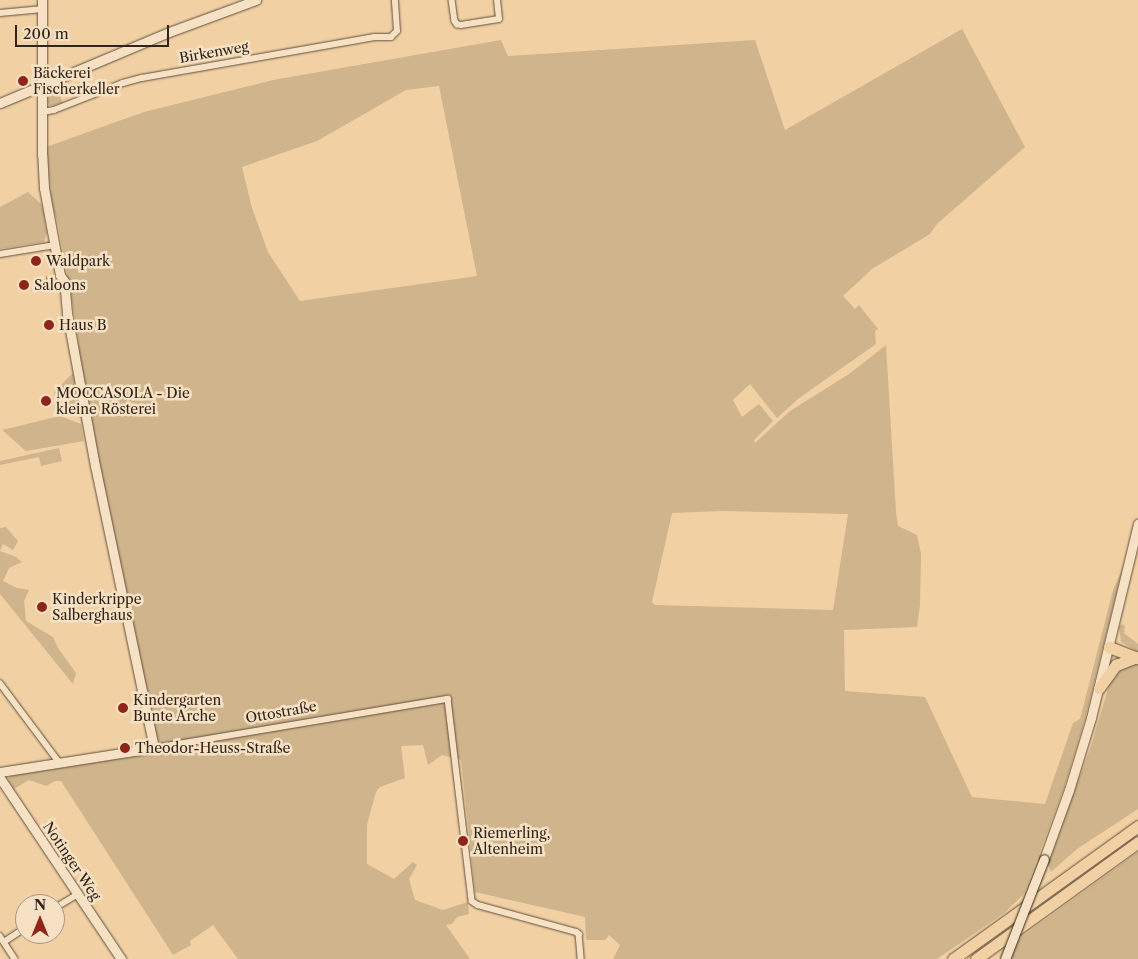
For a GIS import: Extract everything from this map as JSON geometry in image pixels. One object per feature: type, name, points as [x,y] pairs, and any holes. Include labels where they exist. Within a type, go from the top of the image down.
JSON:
[{"type":"highway","points":[[1109,647],[1138,658]]},
{"type":"highway","points":[[1099,688],[1116,665],[1138,658]]},
{"type":"highway","points":[[953,959],[1138,826]]},
{"type":"highway","points":[[976,959],[1138,842]]},
{"type":"street","points":[[0,104],[169,32],[256,0]]},
{"type":"street","name":"Birkenweg","points":[[42,112],[54,110],[123,83],[142,78],[374,37],[391,37],[397,31],[395,0]]},
{"type":"street","points":[[452,0],[457,24],[499,19],[497,0]]},
{"type":"street","points":[[0,14],[42,5],[44,188],[60,275],[63,306],[67,313],[95,466],[154,748]]},
{"type":"street","points":[[0,254],[55,245]]},
{"type":"street","points":[[1005,959],[1044,860],[1078,764],[1099,688],[1138,524]]},
{"type":"street","points":[[0,683],[59,762]]},
{"type":"street","name":"Ottostraße","points":[[0,772],[448,699],[472,901],[478,905],[576,932],[579,934],[581,959]]},
{"type":"street","name":"Notinger Weg","points":[[0,778],[121,959]]},
{"type":"street","points":[[65,902],[78,894]]},
{"type":"street","points":[[4,942],[15,935]]},
{"type":"street","points":[[0,936],[15,959]]},
{"type":"shaded area","points":[[962,29],[1025,147],[937,224],[930,234],[872,269],[843,296],[855,309],[859,305],[878,329],[875,331],[876,344],[798,399],[777,418],[750,384],[733,400],[742,417],[759,404],[773,421],[754,440],[755,443],[790,411],[849,374],[886,345],[896,512],[898,526],[917,535],[921,554],[920,605],[917,627],[844,630],[845,691],[925,697],[972,797],[1045,804],[1073,723],[1080,719],[1113,590],[1123,567],[1085,719],[1064,788],[1024,894],[1003,914],[937,959],[613,959],[620,945],[609,935],[605,940],[586,940],[585,917],[475,892],[461,760],[442,755],[428,765],[423,745],[401,746],[405,778],[380,787],[376,792],[367,825],[367,864],[394,879],[413,862],[417,865],[409,879],[415,900],[443,910],[468,902],[469,914],[457,917],[452,924],[446,925],[470,959],[238,959],[213,925],[190,941],[191,945],[173,955],[61,781],[55,781],[46,786],[29,780],[14,789],[8,779],[10,776],[29,772],[160,751],[92,439],[77,330],[58,224],[52,205],[46,147],[144,112],[273,80],[501,40],[508,56],[755,40],[785,130]],"holes":[[[439,86],[477,276],[300,301],[268,252],[252,208],[242,167],[317,141],[406,90]],[[724,511],[848,514],[833,610],[655,605],[652,602],[672,513]]]},
{"type":"shaded area","points":[[57,89],[63,103],[51,106],[48,104],[47,93]]},
{"type":"shaded area","points":[[28,192],[42,205],[47,232],[44,242],[0,249],[0,207]]},
{"type":"shaded area","points":[[47,275],[51,289],[37,293],[37,290],[44,284]]},
{"type":"shaded area","points":[[73,373],[81,418],[58,409],[54,392]]},
{"type":"shaded area","points":[[60,416],[81,424],[84,441],[26,451],[2,430]]},
{"type":"shaded area","points":[[59,448],[62,461],[41,466],[39,457],[0,465],[0,461]]},
{"type":"shaded area","points":[[6,527],[18,541],[13,550],[3,544],[0,551],[0,528]]},
{"type":"shaded area","points":[[0,551],[16,557],[22,562],[9,568],[3,581],[17,588],[29,590],[24,601],[26,621],[53,637],[58,648],[76,673],[73,684],[0,594]]},
{"type":"shaded area","points":[[1122,624],[1125,626],[1124,633],[1138,644],[1138,652],[1121,642],[1119,627]]},
{"type":"shaded area","points":[[1131,663],[1138,665],[1138,809],[1077,849],[1051,872],[1048,865],[1049,858],[1091,746],[1110,682],[1115,670]]},
{"type":"shaded area","points":[[1138,852],[1138,959],[1000,959],[1024,935]]},
{"type":"place","name":"Bäckerei Fischerkeller","points":[[23,81]]},
{"type":"place","name":"Waldpark","points":[[36,261]]},
{"type":"place","name":"Saloons","points":[[24,285]]},
{"type":"place","name":"Haus B","points":[[49,325]]},
{"type":"place","name":"MOCCASOLA - Die kleine Rösterei","points":[[46,401]]},
{"type":"place","name":"Kinderkrippe Salberghaus","points":[[42,607]]},
{"type":"place","name":"Kindergarten Bunte Arche","points":[[123,708]]},
{"type":"place","name":"Theodor-Heuss-Straße","points":[[125,748]]},
{"type":"place","name":"Riemerling, Altenheim","points":[[463,841]]}]
